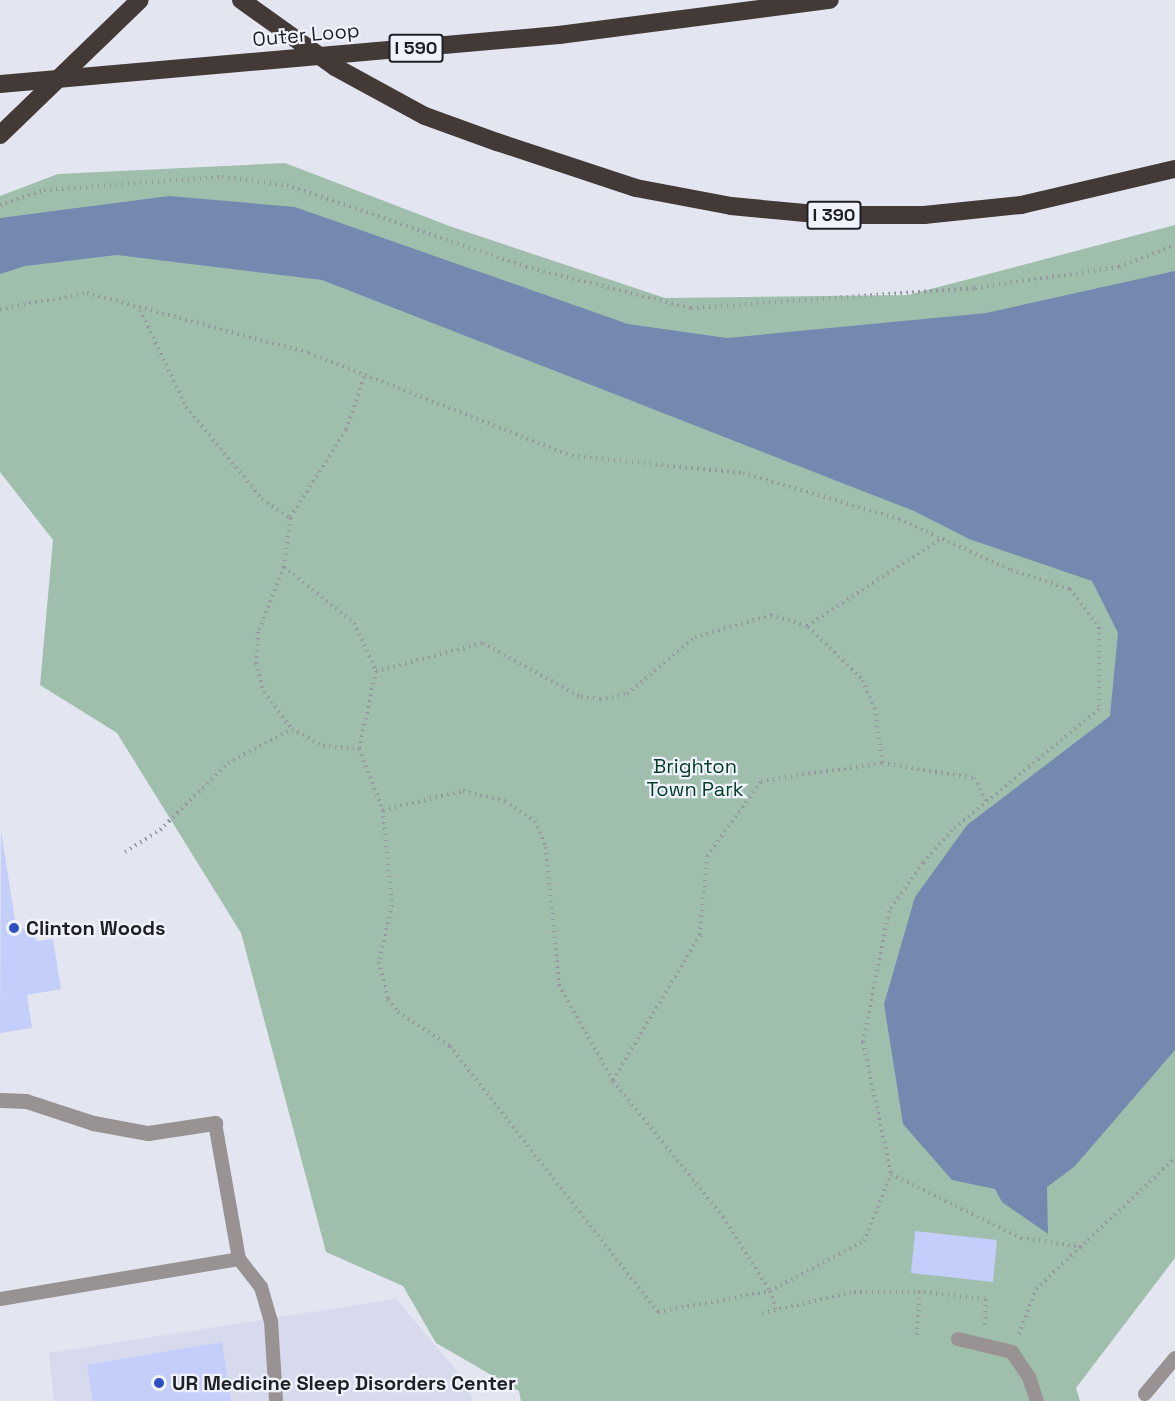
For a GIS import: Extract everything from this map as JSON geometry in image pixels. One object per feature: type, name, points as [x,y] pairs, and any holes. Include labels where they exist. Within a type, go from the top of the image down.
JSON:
[{"type":"highway","points":[[0,135],[140,0]]},
{"type":"highway","name":"I 390","points":[[241,0],[335,67],[425,116],[636,188],[731,206],[827,215],[924,215],[1021,205],[1175,169]]},
{"type":"highway","name":"Outer Loop","points":[[0,84],[559,35],[830,0]]},
{"type":"street","points":[[0,1100],[26,1101],[93,1123],[148,1133],[215,1123]]},
{"type":"lane","points":[[215,1123],[239,1259],[261,1287],[271,1321],[276,1401]]},
{"type":"lane","points":[[0,1299],[239,1259]]},
{"type":"lane","points":[[958,1339],[1012,1352],[1029,1377],[1037,1401]]},
{"type":"lane","points":[[1145,1394],[1175,1358]]},
{"type":"path","points":[[0,205],[44,190],[222,177],[287,185],[526,267],[691,308],[975,288],[1119,267],[1175,245]]},
{"type":"path","points":[[0,309],[87,293],[140,310],[309,353],[572,456],[743,473],[899,519],[1071,589],[1099,627],[1099,709],[987,801],[923,863],[889,911],[875,960],[863,1041],[891,1174],[864,1242],[770,1291],[658,1312],[450,1046],[398,1012],[388,999],[379,962],[392,905],[383,810],[359,749],[376,671],[354,624],[284,567]]},
{"type":"path","points":[[140,310],[186,407],[262,499],[290,518]]},
{"type":"path","points":[[359,749],[323,746],[292,729],[264,692],[256,663],[258,632],[284,567],[290,518],[346,430],[364,376]]},
{"type":"path","points":[[807,626],[942,538]]},
{"type":"path","points":[[376,671],[483,643],[581,697],[600,699],[627,694],[695,637],[771,615],[807,626],[861,678],[875,709],[882,763]]},
{"type":"path","points":[[125,852],[160,830],[228,763],[292,729]]},
{"type":"path","points":[[613,1081],[700,935],[707,856],[761,781],[882,763],[974,778],[987,801]]},
{"type":"path","points":[[383,810],[463,791],[505,801],[535,821],[546,847],[559,986],[613,1081],[723,1217],[770,1291],[776,1309]]},
{"type":"path","points":[[1012,1352],[1036,1289],[1175,1158]]},
{"type":"path","points":[[891,1174],[1022,1238],[1083,1247]]},
{"type":"path","points":[[917,1335],[920,1292]]},
{"type":"path","points":[[762,1313],[854,1293],[920,1292],[986,1299],[984,1326]]},
{"type":"shaded area","points":[[396,1299],[470,1386],[472,1401],[54,1401],[49,1353]]},
{"type":"green space","name":"Brighton Town Park","points":[[285,163],[452,227],[665,298],[908,295],[1175,225],[1175,1258],[1076,1388],[1080,1401],[521,1401],[519,1391],[436,1343],[403,1286],[326,1252],[241,933],[117,733],[40,685],[53,540],[0,472],[0,196],[58,174]]},
{"type":"water","points":[[169,196],[295,207],[628,324],[727,338],[986,313],[1175,271],[1175,1050],[1074,1167],[1047,1187],[1048,1234],[1002,1202],[995,1189],[952,1180],[903,1124],[884,1004],[915,897],[967,825],[1110,716],[1118,633],[1092,581],[969,539],[914,511],[322,280],[117,255],[25,266],[0,274],[0,218]]},
{"type":"building","name":"Clinton Woods","points":[[1,831],[16,926],[30,930],[37,941],[53,939],[61,989],[27,995],[32,1028],[0,1033]]},
{"type":"building","points":[[915,1231],[997,1240],[993,1282],[911,1273]]},
{"type":"building","name":"UR Medicine Sleep Disorders Center","points":[[222,1342],[231,1401],[93,1401],[87,1365]]},
{"type":"place","name":"Clinton Woods","points":[[14,928]]},
{"type":"place","name":"UR Medicine Sleep Disorders Center","points":[[159,1383]]}]
